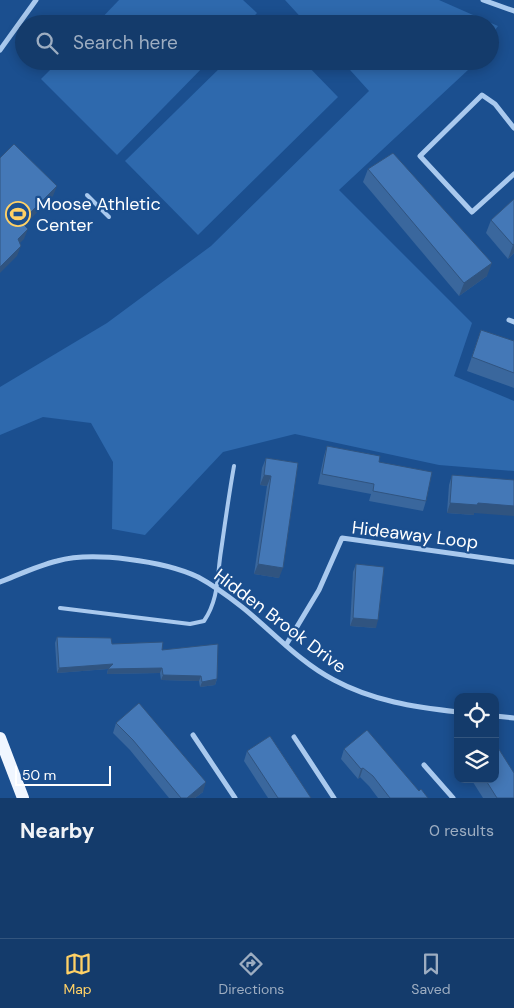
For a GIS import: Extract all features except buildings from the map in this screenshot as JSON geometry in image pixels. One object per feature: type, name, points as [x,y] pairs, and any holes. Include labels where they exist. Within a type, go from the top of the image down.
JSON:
[{"type":"main road","points":[[0,738],[23,798]]},
{"type":"street","points":[[25,15],[36,0]]},
{"type":"street","points":[[483,0],[514,11]]},
{"type":"street","points":[[0,50],[15,29]]},
{"type":"street","points":[[514,128],[495,104],[482,95],[420,156],[472,212],[514,174]]},
{"type":"street","name":"Hideaway Loop","points":[[286,645],[319,590],[342,538],[514,562]]},
{"type":"street","name":"Hidden Brook Drive","points":[[0,582],[58,560],[92,557],[134,559],[197,577],[218,590],[286,645],[332,679],[358,692],[391,703],[454,711]]},
{"type":"street","points":[[499,716],[514,718]]},
{"type":"street","points":[[193,735],[235,798]]},
{"type":"street","points":[[294,737],[334,798]]},
{"type":"street","points":[[424,765],[453,798]]},
{"type":"lane","points":[[87,195],[109,217]]},
{"type":"lane","points":[[60,608],[190,624],[204,621],[211,610],[218,590],[218,571],[234,466]]},
{"type":"shaded area","points":[[119,0],[243,0],[257,13],[255,15],[105,15]]},
{"type":"shaded area","points":[[285,0],[439,0],[473,15],[299,15]]},
{"type":"shaded area","points":[[50,70],[200,70],[117,155],[41,79]]},
{"type":"shaded area","points":[[218,70],[312,70],[338,97],[198,235],[125,161]]},
{"type":"shaded area","points":[[350,70],[468,70],[339,190],[472,323],[454,376],[514,401],[514,471],[439,465],[295,434],[223,452],[145,535],[112,529],[113,462],[91,423],[43,417],[0,435],[0,387],[107,323],[211,246],[369,91]]},
{"type":"place","name":"Moose Athletic Center","points":[[18,214]]}]
